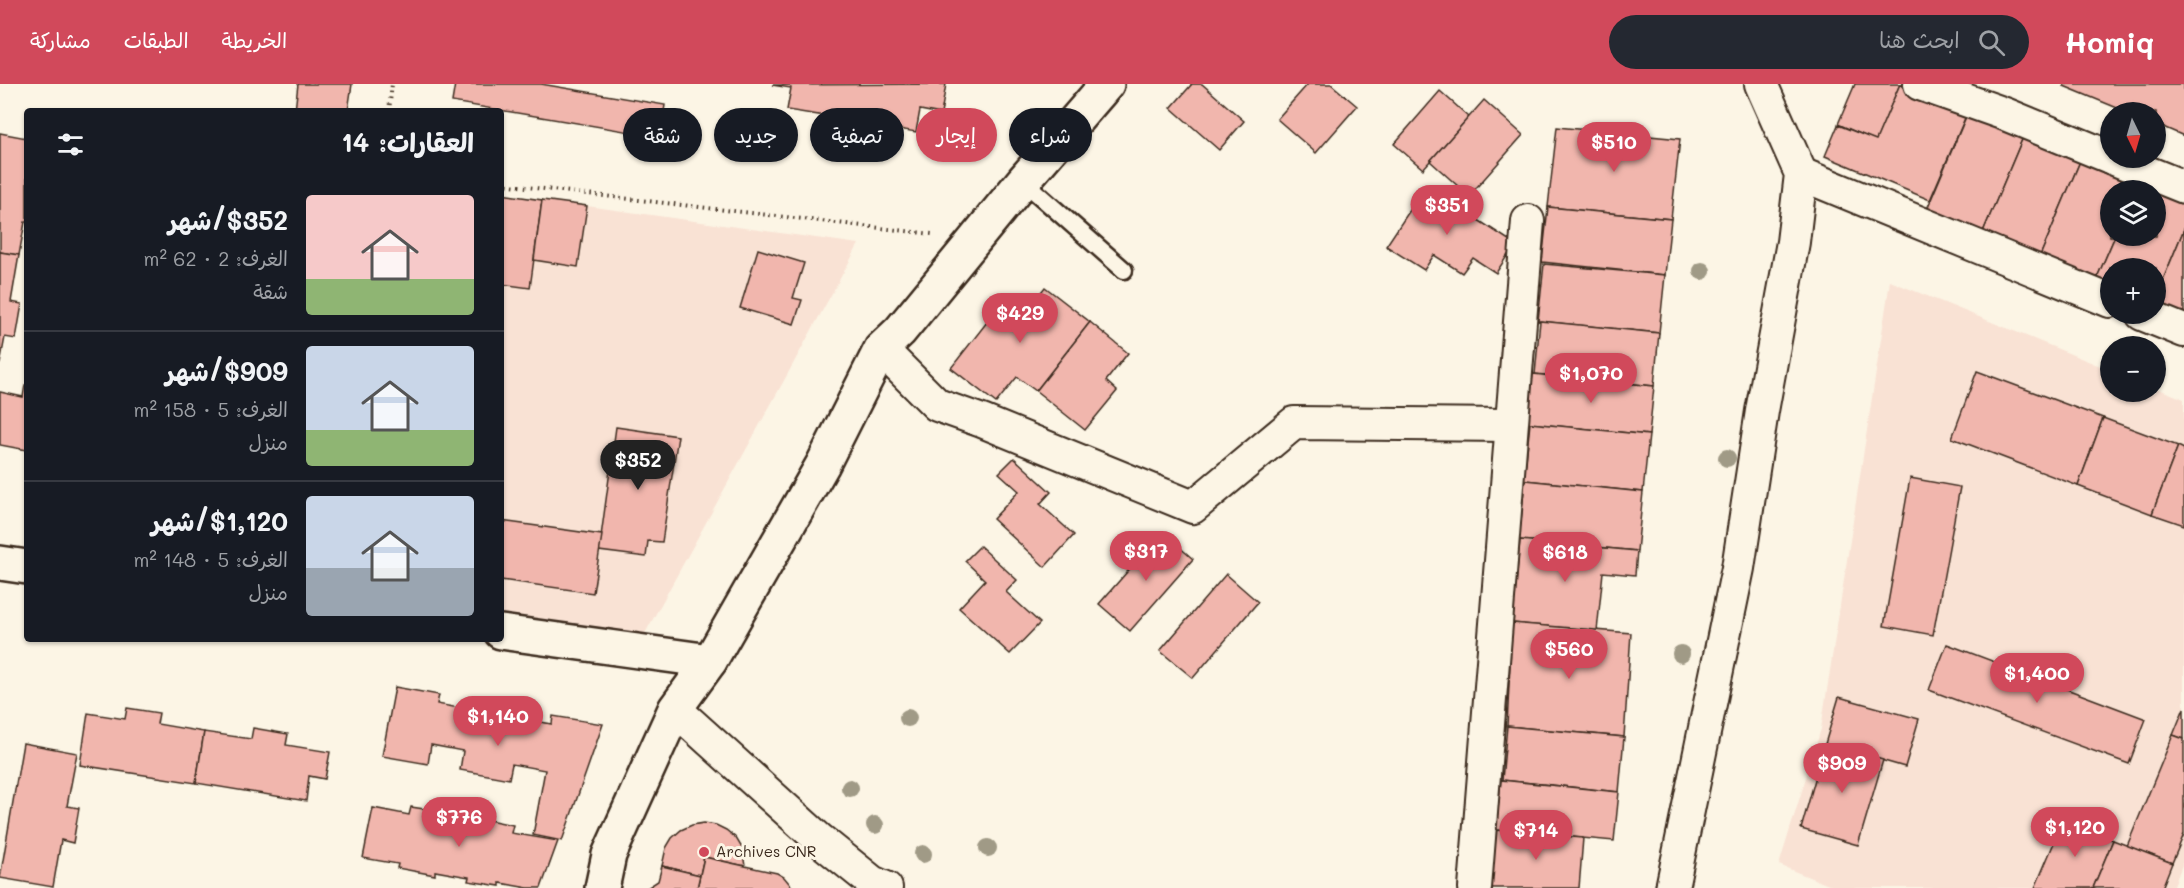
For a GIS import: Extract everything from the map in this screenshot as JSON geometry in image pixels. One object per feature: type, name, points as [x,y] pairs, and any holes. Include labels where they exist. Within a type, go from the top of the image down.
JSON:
[{"type":"street","points":[[602,888],[609,855],[675,709],[710,661],[823,464],[881,349],[900,331],[1023,181],[1107,84]]},
{"type":"street","points":[[1672,888],[1737,568],[1762,411],[1793,242],[1801,174],[1761,84]]},
{"type":"street","points":[[1920,84],[2005,114],[2100,153]]},
{"type":"street","points":[[2138,168],[2184,187]]},
{"type":"street","points":[[1801,174],[2100,297]]},
{"type":"street","points":[[1475,888],[1528,221]]},
{"type":"street","points":[[2166,324],[2184,331]]},
{"type":"street","points":[[881,349],[937,405],[1193,507],[1294,423],[1511,425]]},
{"type":"street","points":[[0,563],[24,567]]},
{"type":"street","points":[[504,632],[710,661]]},
{"type":"street","points":[[675,709],[820,840],[876,886]]},
{"type":"lane","points":[[1023,181],[1124,270]]},
{"type":"path","points":[[389,108],[392,84]]},
{"type":"path","points":[[504,184],[976,239]]},
{"type":"shaded area","points":[[504,194],[859,244],[642,639],[504,614]]},
{"type":"shaded area","points":[[1890,281],[2100,366],[2100,402],[2166,402],[2166,392],[2184,399],[2184,860],[2173,888],[1836,888],[1779,865],[1821,729]]},
{"type":"building","points":[[298,84],[352,84],[348,108],[295,108]]},
{"type":"building","points":[[455,84],[541,84],[665,105],[665,108],[623,108],[623,131],[504,111],[504,108],[488,108],[452,102]]},
{"type":"building","points":[[946,84],[942,108],[916,108],[916,132],[904,130],[904,108],[810,108],[810,114],[798,112],[798,108],[787,108],[791,88],[772,85]]},
{"type":"building","points":[[1192,84],[1202,84],[1244,121],[1219,150],[1171,108]]},
{"type":"building","points":[[1308,84],[1331,84],[1357,106],[1316,153],[1277,119]]},
{"type":"building","points":[[1855,84],[1900,84],[1876,141],[1838,124]]},
{"type":"building","points":[[1900,84],[1968,111],[1930,200],[1825,156],[1838,125],[1876,140]]},
{"type":"building","points":[[2065,84],[2184,84],[2184,136],[2166,128],[2166,102],[2103,102],[2064,86]]},
{"type":"building","points":[[1440,91],[1469,117],[1423,169],[1394,144]]},
{"type":"building","points":[[1484,100],[1523,135],[1469,196],[1430,161]]},
{"type":"building","points":[[1968,112],[2024,135],[1983,232],[1927,209]]},
{"type":"building","points":[[1557,127],[1680,139],[1671,219],[1548,207]]},
{"type":"building","points":[[0,133],[24,137],[24,228],[19,255],[0,252]]},
{"type":"building","points":[[2024,135],[2081,159],[2040,256],[1983,232]]},
{"type":"building","points":[[2081,159],[2130,180],[2100,180],[2100,246],[2111,246],[2106,258],[2100,258],[2100,271],[2096,280],[2040,256]]},
{"type":"building","points":[[1426,186],[1515,244],[1496,273],[1473,258],[1462,273],[1434,255],[1424,270],[1386,246]]},
{"type":"building","points":[[504,194],[542,200],[530,288],[504,284]]},
{"type":"building","points":[[2166,195],[2184,202],[2184,229],[2166,273],[2166,258],[2106,258],[2111,246],[2166,246]]},
{"type":"building","points":[[542,200],[587,206],[578,267],[534,260]]},
{"type":"building","points":[[1548,207],[1671,219],[1665,275],[1542,262]]},
{"type":"building","points":[[2184,229],[2184,316],[2166,308],[2166,273]]},
{"type":"building","points":[[758,249],[804,263],[793,298],[802,300],[794,324],[740,308]]},
{"type":"building","points":[[0,252],[19,255],[11,302],[22,304],[16,339],[5,337],[0,364]]},
{"type":"building","points":[[1544,264],[1665,275],[1659,333],[1538,321]]},
{"type":"building","points":[[1045,287],[1090,322],[1036,391],[1017,377],[996,403],[951,368],[1009,294],[1028,309]]},
{"type":"building","points":[[1540,321],[1659,333],[1654,386],[1535,374]]},
{"type":"building","points":[[1090,322],[1128,353],[1106,381],[1117,391],[1085,430],[1036,391]]},
{"type":"building","points":[[1977,371],[2103,418],[2078,486],[1952,438]]},
{"type":"building","points":[[1533,374],[1654,386],[1649,435],[1528,423]]},
{"type":"building","points":[[24,391],[24,449],[0,445],[0,392],[23,397]]},
{"type":"building","points":[[2103,418],[2178,446],[2152,514],[2078,486]]},
{"type":"building","points":[[1530,423],[1649,435],[1643,492],[1524,480]]},
{"type":"building","points":[[616,427],[678,436],[662,542],[648,541],[646,557],[599,551]]},
{"type":"building","points":[[2178,446],[2184,449],[2184,525],[2152,514]]},
{"type":"building","points":[[1014,458],[1051,492],[1040,504],[1074,535],[1045,567],[993,519],[1019,491],[999,473]]},
{"type":"building","points":[[1910,478],[1960,487],[1933,635],[1884,626]]},
{"type":"building","points":[[1525,480],[1643,492],[1637,551],[1519,540]]},
{"type":"building","points":[[504,521],[602,535],[593,593],[504,580]]},
{"type":"building","points":[[1162,532],[1193,559],[1130,631],[1099,604]]},
{"type":"building","points":[[1520,540],[1637,551],[1635,575],[1603,572],[1597,631],[1512,623]]},
{"type":"building","points":[[980,546],[1017,580],[1006,592],[1040,623],[1010,654],[959,608],[985,580],[965,561]]},
{"type":"building","points":[[1226,574],[1258,602],[1193,678],[1160,651]]},
{"type":"building","points":[[1512,623],[1631,633],[1624,737],[1507,726]]},
{"type":"building","points":[[1947,644],[2146,719],[2129,764],[1929,690]]},
{"type":"building","points":[[395,687],[439,695],[437,704],[469,710],[471,700],[520,709],[518,718],[552,724],[553,716],[603,724],[562,841],[533,835],[545,770],[512,764],[509,779],[460,770],[463,751],[431,745],[428,764],[382,756]]},
{"type":"building","points":[[1839,697],[1919,719],[1905,767],[1825,744]]},
{"type":"building","points":[[127,708],[159,713],[157,724],[204,732],[196,783],[80,765],[88,713],[125,719]]},
{"type":"building","points":[[2184,708],[2184,739],[2173,735]]},
{"type":"building","points":[[1507,726],[1624,737],[1619,792],[1502,780]]},
{"type":"building","points":[[253,728],[288,734],[286,745],[330,752],[325,779],[309,776],[306,801],[196,783],[204,732],[251,739]]},
{"type":"building","points":[[2173,735],[2184,739],[2184,834],[2172,863],[2127,846]]},
{"type":"building","points":[[23,743],[77,753],[67,806],[79,808],[73,843],[61,840],[53,887],[0,878]]},
{"type":"building","points":[[1825,744],[1883,760],[1858,845],[1801,829]]},
{"type":"building","points":[[1501,780],[1619,792],[1614,841],[1496,830]]},
{"type":"building","points":[[411,807],[444,812],[443,820],[477,826],[479,818],[513,825],[511,833],[558,841],[541,888],[500,883],[500,886],[468,881],[469,877],[435,871],[435,875],[397,868],[398,864],[363,858],[373,808],[409,815]]},
{"type":"building","points":[[2064,819],[2113,840],[2093,888],[2035,888]]},
{"type":"building","name":"Archives CNR","points":[[704,823],[716,825],[736,838],[742,848],[745,866],[704,857],[700,875],[662,866],[666,848],[672,838],[681,830]]},
{"type":"building","points":[[1496,830],[1583,838],[1579,888],[1489,888]]},
{"type":"building","points":[[2113,840],[2172,863],[2162,888],[2093,888]]},
{"type":"building","name":"Archives CNR","points":[[704,857],[777,873],[784,877],[793,888],[697,888]]},
{"type":"building","name":"Archives CNR","points":[[662,866],[700,875],[697,888],[647,888],[658,881]]},
{"type":"place","name":"Archives CNR","points":[[704,852]]}]
